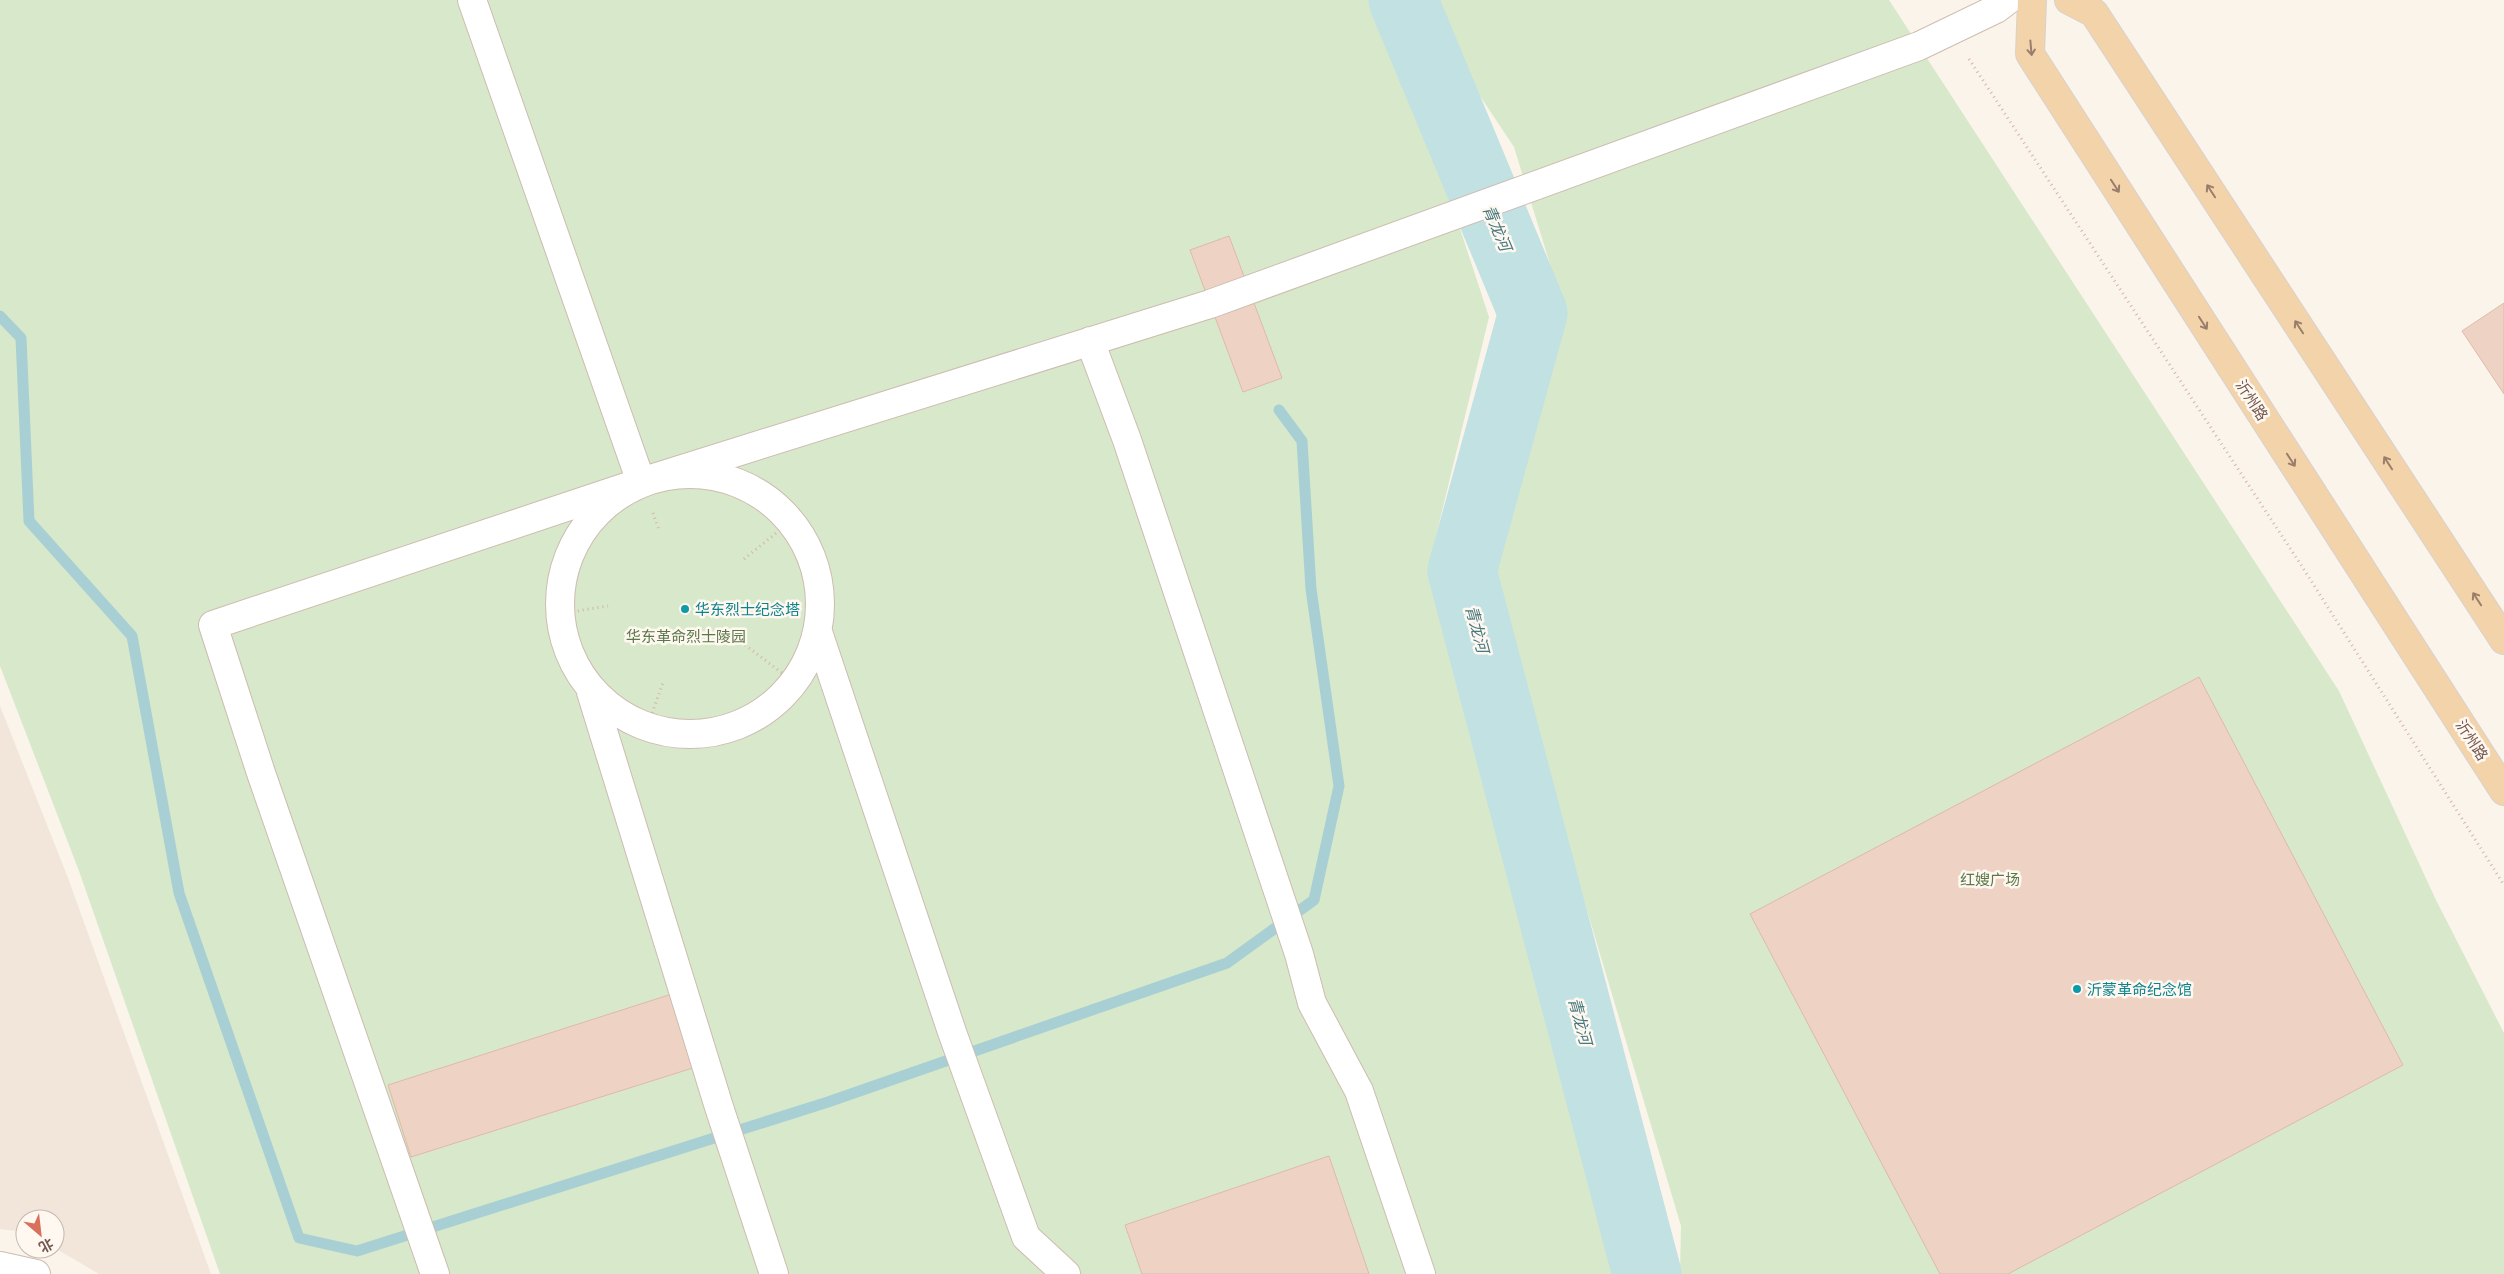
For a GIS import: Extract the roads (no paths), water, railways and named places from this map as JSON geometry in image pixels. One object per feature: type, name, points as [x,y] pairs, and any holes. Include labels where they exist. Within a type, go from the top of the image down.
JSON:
[{"type":"main road","name":"沂州路","points":[[2032,0],[2030,54],[2504,791]]},
{"type":"main road","points":[[2069,0],[2094,13],[2504,640]]},
{"type":"street","points":[[472,0],[641,482]]},
{"type":"street","points":[[435,1273],[261,773],[213,625],[641,482],[1210,304],[1919,46],[1996,9],[2008,0]]},
{"type":"street","points":[[1090,341],[1127,440],[1281,899],[1299,954],[1312,1003],[1359,1091],[1421,1274]]},
{"type":"street","points":[[591,692],[623,718],[662,733],[703,735],[743,724],[777,702],[803,670],[818,632],[821,593],[811,555],[791,521],[762,494],[727,478],[687,473],[641,482],[610,500],[580,531],[562,570],[558,614],[568,656],[591,692],[719,1108],[774,1274]]},
{"type":"street","points":[[818,632],[952,1032],[1026,1236],[1066,1274]]},
{"type":"street","points":[[3,1259],[36,1274]]},
{"type":"waterway","name":"青龙河","points":[[1403,0],[1533,313],[1462,571],[1647,1274]]},
{"type":"waterway","points":[[0,316],[21,338],[29,521],[132,636],[179,893],[299,1238],[357,1251],[828,1102],[1227,963],[1314,900],[1339,786],[1311,589],[1302,441],[1279,410]]},
{"type":"place","name":"华东烈士纪念塔","points":[[685,609]]},
{"type":"place","name":"沂蒙革命纪念馆","points":[[2077,989]]},
{"type":"park label","name":"华东革命烈士陵园","points":[[686,636]]},
{"type":"park label","name":"红嫂广场","points":[[1990,879]]}]
